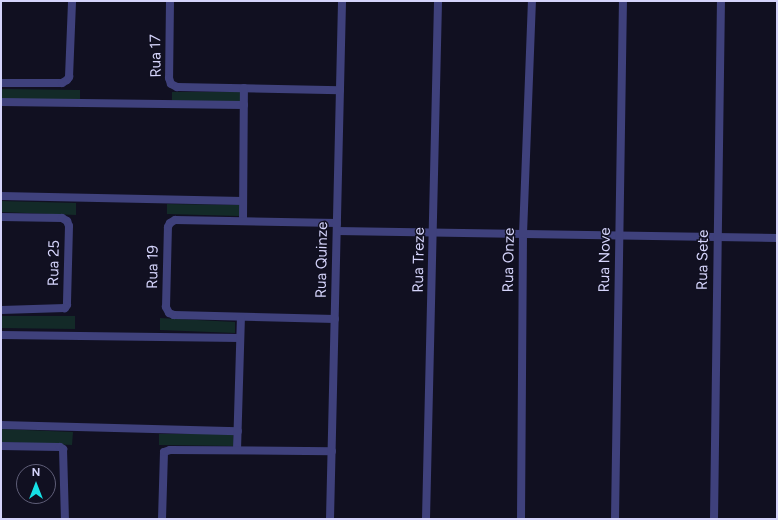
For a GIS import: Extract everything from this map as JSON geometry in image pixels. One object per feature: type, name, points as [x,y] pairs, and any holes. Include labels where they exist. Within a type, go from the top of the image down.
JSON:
[{"type":"street","points":[[1,83],[62,83],[67,80],[69,77],[72,1]]},
{"type":"street","name":"Rua 17","points":[[170,1],[169,78],[171,84],[177,87],[340,90]]},
{"type":"street","name":"Rua Quinze","points":[[330,519],[342,1]]},
{"type":"street","name":"Rua Treze","points":[[426,519],[434,232],[438,1]]},
{"type":"street","name":"Rua Onze","points":[[521,519],[523,234],[532,1]]},
{"type":"street","name":"Rua Nove","points":[[614,519],[623,1]]},
{"type":"street","name":"Rua Sete","points":[[714,519],[721,1]]},
{"type":"street","points":[[243,220],[244,88]]},
{"type":"street","points":[[1,102],[244,105]]},
{"type":"street","points":[[1,196],[243,201]]},
{"type":"street","name":"Rua 25","points":[[1,217],[62,218],[67,221],[69,226],[67,305],[65,308],[1,310]]},
{"type":"street","name":"Rua 19","points":[[335,319],[174,316],[166,307],[168,235],[170,223],[175,220],[243,220],[385,231],[773,238]]},
{"type":"street","points":[[237,450],[241,318]]},
{"type":"street","points":[[1,335],[240,338]]},
{"type":"street","points":[[1,425],[238,431]]},
{"type":"street","points":[[1,446],[60,447],[64,449],[65,519]]},
{"type":"street","points":[[162,519],[164,452],[170,450],[332,451]]},
{"type":"green space","points":[[1,89],[80,90],[80,102],[1,101]]},
{"type":"green space","points":[[172,92],[241,92],[241,103],[172,102]]},
{"type":"green space","points":[[1,201],[76,203],[76,215],[1,212]]},
{"type":"green space","points":[[167,204],[239,205],[239,216],[167,214]]},
{"type":"green space","points":[[1,316],[75,316],[75,329],[1,328]]},
{"type":"green space","points":[[160,318],[235,322],[235,333],[160,330]]},
{"type":"green space","points":[[1,429],[73,432],[72,445],[1,442]]},
{"type":"green space","points":[[159,434],[233,434],[234,446],[159,445]]}]
